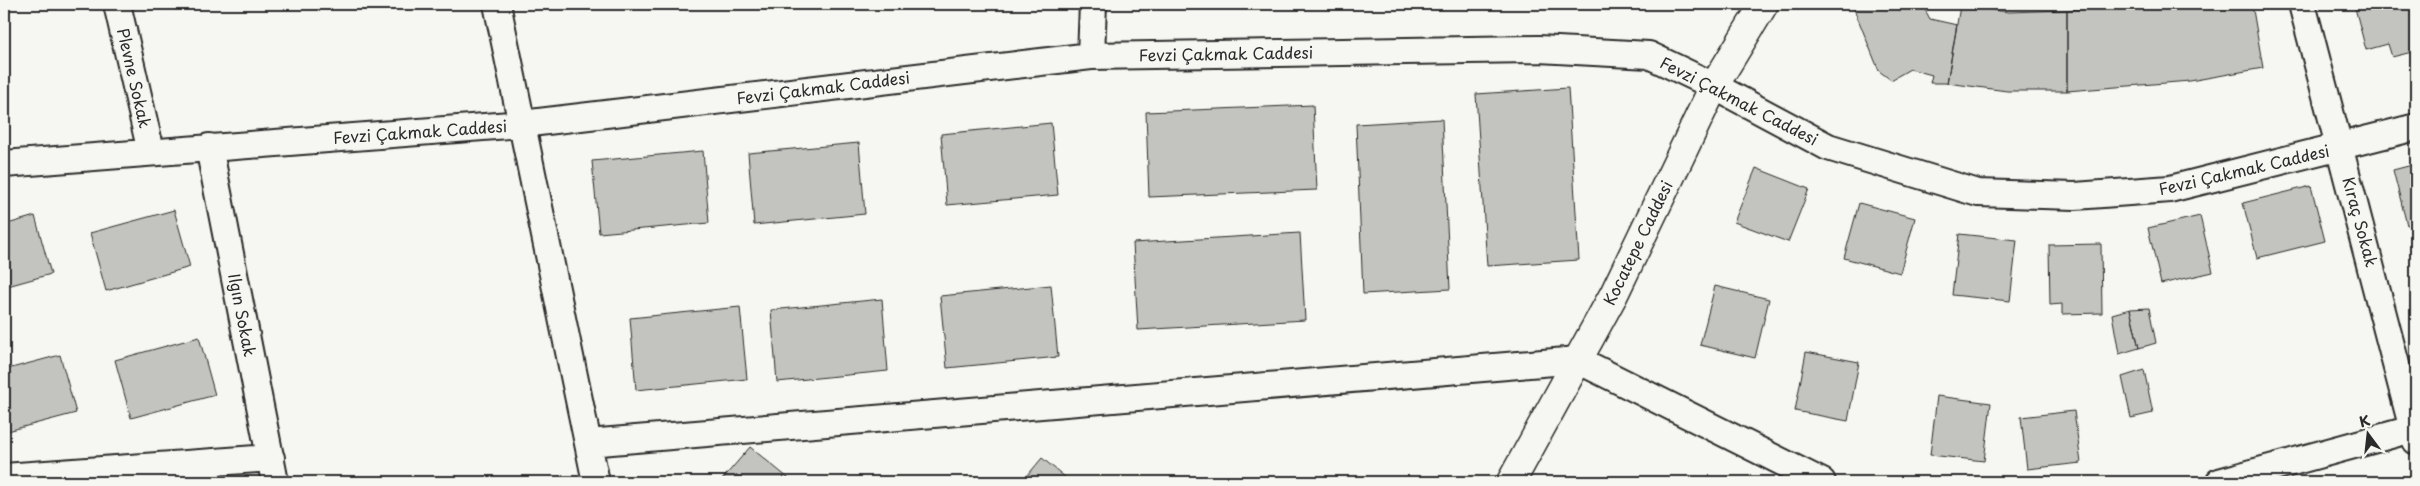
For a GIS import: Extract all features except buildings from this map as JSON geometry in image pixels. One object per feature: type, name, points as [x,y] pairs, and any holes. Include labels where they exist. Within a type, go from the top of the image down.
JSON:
[{"type":"street","name":"Plevne Sokak","points":[[117,4],[151,152]]},
{"type":"street","points":[[497,4],[596,482]]},
{"type":"street","points":[[1091,56],[1093,4]]},
{"type":"street","name":"Kocatepe Caddesi","points":[[1511,482],[1614,294],[1714,86],[1764,4]]},
{"type":"street","name":"Kıraç Sokak","points":[[2302,4],[2415,433]]},
{"type":"street","name":"Fevzi Çakmak Caddesi","points":[[4,164],[522,124],[1091,56],[1539,49],[1649,55],[1714,86],[1828,147],[1978,192],[2075,196],[2170,190],[2416,127]]},
{"type":"street","name":"Ilgın Sokak","points":[[209,147],[273,470]]},
{"type":"street","points":[[588,443],[1578,360],[1822,482]]},
{"type":"street","points":[[2219,482],[2415,433]]},
{"type":"street","points":[[4,477],[273,470]]}]
